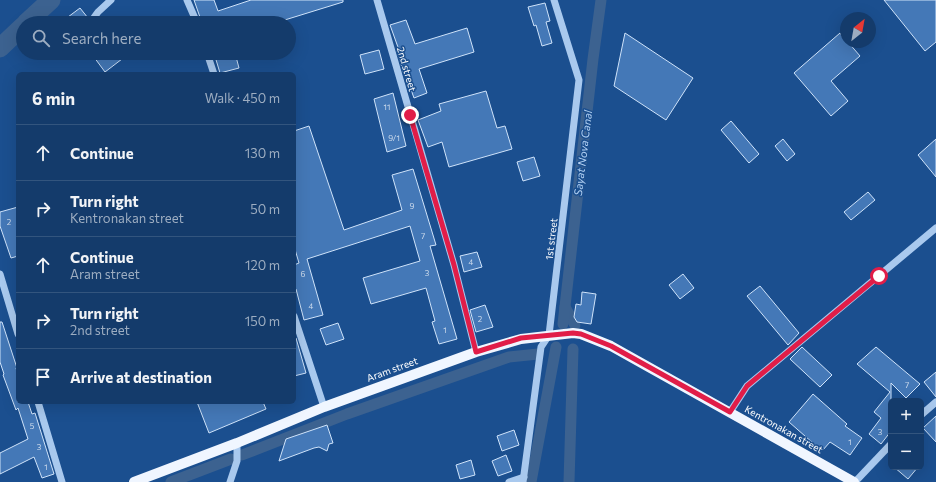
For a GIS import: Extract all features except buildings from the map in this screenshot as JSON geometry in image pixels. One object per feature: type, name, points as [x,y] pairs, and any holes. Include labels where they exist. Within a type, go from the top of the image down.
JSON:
[{"type":"main road","name":"Aram street","points":[[134,482],[238,443],[324,407],[476,352],[521,338],[573,333],[581,334],[611,346],[660,373]]},
{"type":"main road","name":"Kentronakan street","points":[[660,373],[855,482]]},
{"type":"street","points":[[95,16],[111,0]]},
{"type":"street","points":[[187,0],[194,16]]},
{"type":"street","name":"2nd street","points":[[377,0],[454,265],[476,352]]},
{"type":"street","name":"1st street","points":[[523,479],[542,347],[549,335],[579,80],[554,0]]},
{"type":"street","points":[[209,60],[213,72]]},
{"type":"street","points":[[730,412],[747,386],[936,228]]},
{"type":"street","points":[[0,274],[16,327]]},
{"type":"street","points":[[296,322],[324,407]]},
{"type":"street","points":[[924,412],[936,402]]},
{"type":"street","points":[[39,404],[62,482]]},
{"type":"street","points":[[230,482],[237,461],[238,443]]},
{"type":"street","points":[[855,482],[888,447]]},
{"type":"street","points":[[509,482],[523,479]]},
{"type":"waterway","points":[[34,16],[51,0]]},
{"type":"waterway","name":"Sayat Nova Canal","points":[[563,324],[601,0]]},
{"type":"waterway","points":[[0,48],[16,33]]},
{"type":"waterway","name":"Sayat Nova Canal","points":[[565,307],[575,325]]},
{"type":"waterway","name":"Sayat Nova Canal","points":[[531,482],[556,347]]},
{"type":"waterway","name":"Sayat Nova Canal","points":[[569,482],[573,349]]},
{"type":"waterway","points":[[242,455],[347,414],[509,357],[538,354]]},
{"type":"waterway","points":[[171,482],[231,459]]},
{"type":"route","points":[[410,115],[454,265],[476,352],[521,338],[573,333],[581,334],[611,346],[730,412],[747,386],[879,276]]}]
